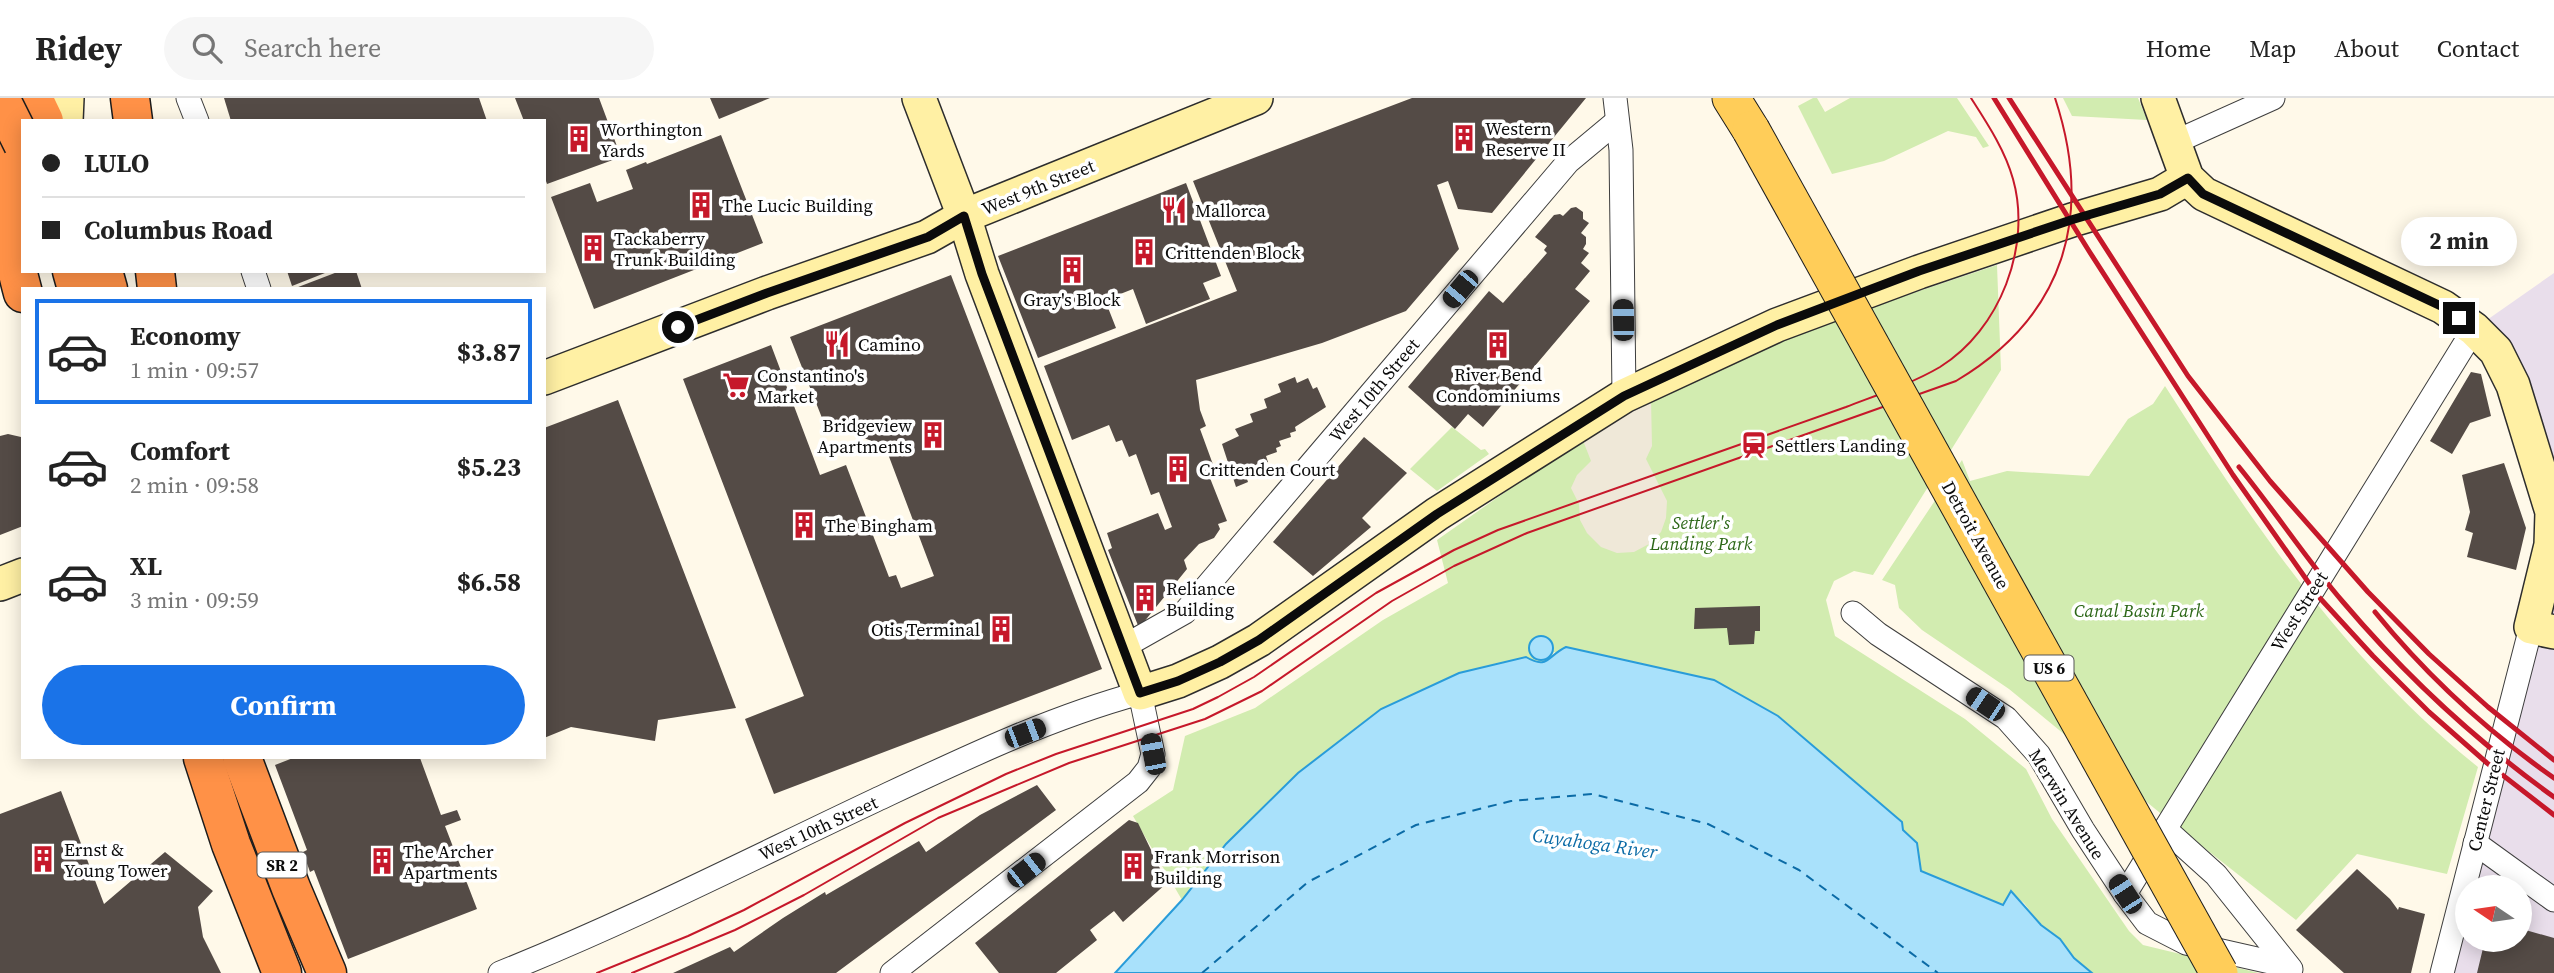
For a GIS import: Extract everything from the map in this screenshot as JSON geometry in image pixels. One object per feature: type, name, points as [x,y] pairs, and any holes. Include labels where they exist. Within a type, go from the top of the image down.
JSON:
[{"type":"highway","points":[[0,98],[21,140]]},
{"type":"highway","points":[[7,98],[2,131],[1,183],[4,212],[22,287]]},
{"type":"highway","points":[[33,98],[43,119]]},
{"type":"highway","points":[[0,265],[21,314]]},
{"type":"highway","points":[[189,759],[231,844]]},
{"type":"highway","name":"SR 2","points":[[203,759],[231,844],[282,973]]},
{"type":"highway","name":"SR 2","points":[[242,759],[327,973]]},
{"type":"main road","name":"Detroit Avenue","points":[[1731,98],[2219,973]]},
{"type":"street","points":[[66,119],[67,98]]},
{"type":"street","points":[[188,98],[196,119]]},
{"type":"street","points":[[892,973],[1138,782],[1149,768],[1153,754],[1140,693],[982,274],[964,216],[919,98]]},
{"type":"street","name":"West 9th Street","points":[[546,377],[767,293],[928,237],[964,216],[1256,98]]},
{"type":"street","points":[[1615,98],[1620,150],[1624,396]]},
{"type":"street","points":[[2158,98],[2188,178],[2203,194],[2443,307],[2474,329],[2496,351],[2513,385],[2552,512],[2542,629]]},
{"type":"street","points":[[2175,142],[2270,99]]},
{"type":"street","name":"West 10th Street","points":[[1123,647],[1185,612],[1568,162],[1616,122]]},
{"type":"street","points":[[1140,693],[1178,681],[1259,640],[1437,514],[1624,396],[1777,325],[1919,271],[2071,220],[2160,194],[2188,178]]},
{"type":"street","name":"West Street","points":[[2125,894],[2474,329]]},
{"type":"street","points":[[0,584],[21,576]]},
{"type":"street","name":"Merwin Avenue","points":[[1853,613],[1878,634],[2006,718],[2039,755],[2125,894],[2147,923],[2186,943],[2292,969]]},
{"type":"street","name":"Center Street","points":[[2442,973],[2475,843],[2542,629]]},
{"type":"street","name":"West 10th Street","points":[[500,973],[588,936],[978,752],[1106,702],[1140,693]]},
{"type":"street","points":[[210,759],[293,973]]},
{"type":"street","points":[[229,759],[313,973]]},
{"type":"street","name":"Merwin Avenue","points":[[2165,829],[2216,875],[2292,969]]},
{"type":"street","points":[[2475,843],[2554,900]]},
{"type":"shaded area","points":[[2554,273],[2554,973],[2443,973],[2455,922],[2455,952],[2532,952],[2532,875],[2466,875],[2552,512],[2474,329]]},
{"type":"shaded area","points":[[1651,400],[1652,446],[1646,459],[1667,501],[1666,518],[1661,532],[1649,544],[1634,552],[1617,553],[1601,547],[1587,533],[1580,520],[1579,504],[1571,488],[1577,475],[1591,461],[1582,438]]},
{"type":"green space","points":[[1817,98],[1825,112],[1850,98],[1957,98],[1989,146],[1983,148],[1976,137],[1948,131],[1884,161],[1832,174],[1798,106]]},
{"type":"green space","points":[[2063,98],[2138,98],[2147,120],[2072,116]]},
{"type":"green space","name":"Settler's Landing Park","points":[[1997,265],[2001,370],[1873,575],[1854,571],[1834,581],[1826,600],[1835,636],[1965,719],[2026,769],[2052,819],[2129,931],[2143,945],[2259,973],[2092,973],[2010,892],[2003,905],[1921,871],[1917,843],[1903,830],[1902,822],[1852,781],[1554,652],[1545,662],[1381,709],[1298,773],[1226,844],[1182,900],[1133,816],[1173,790],[1185,736],[1255,708],[1383,620],[1448,583],[1437,540],[1582,438],[1632,409],[1802,330]]},
{"type":"green space","name":"Canal Basin Park","points":[[2165,386],[2233,490],[2305,589],[2344,637],[2430,726],[2478,767],[2447,874],[2357,854],[2296,920],[2009,689],[1922,630],[1899,608],[1895,585],[1882,580],[1962,460],[1970,481],[2007,471],[2089,476],[2128,419],[2153,404]]},
{"type":"green space","points":[[1452,427],[1489,454],[1437,491],[1410,469]]},
{"type":"water","points":[[1541,636],[1549,640],[1553,648],[1549,656],[1541,660],[1533,656],[1529,648],[1533,640]]},
{"type":"water","name":"Cuyahoga River","points":[[1566,647],[1714,680],[1778,716],[1902,822],[1903,830],[1917,843],[1921,871],[2003,905],[2011,891],[2041,925],[2060,939],[2074,958],[2092,973],[1115,973],[1182,900],[1226,844],[1298,773],[1381,709],[1459,673],[1526,657],[1543,662]]},
{"type":"building","points":[[224,98],[479,98],[486,119],[230,119]]},
{"type":"building","name":"Worthington Yards","points":[[515,98],[599,98],[621,157],[547,184],[546,119],[523,119]]},
{"type":"building","points":[[710,98],[770,98],[719,119]]},
{"type":"building","points":[[1412,98],[1586,98],[1492,213],[1458,209],[1448,181],[1437,185],[1459,249],[1406,311],[1322,343],[1196,380],[1200,410],[1206,426],[1200,429],[1215,470],[1208,473],[1227,521],[1218,524],[1220,529],[1214,538],[1199,544],[1184,560],[1187,569],[1139,628],[1108,550],[1112,548],[1107,533],[1158,513],[1165,530],[1172,527],[1159,492],[1151,495],[1136,454],[1129,457],[1122,440],[1116,442],[1109,425],[1072,440],[1044,366],[1237,291],[1193,181]]},
{"type":"building","points":[[721,135],[763,243],[594,309],[551,197],[590,183],[597,202],[633,189],[626,170]]},
{"type":"building","points":[[1186,183],[1221,276],[1203,283],[1210,299],[1146,324],[1133,289],[1105,300],[1116,328],[1038,358],[998,256]]},
{"type":"building","name":"River Bend Condominiums","points":[[1576,207],[1583,212],[1583,219],[1589,223],[1581,233],[1586,237],[1583,249],[1589,253],[1581,263],[1590,271],[1575,289],[1590,301],[1483,427],[1468,414],[1455,429],[1408,387],[1489,291],[1503,303],[1547,253],[1544,250],[1547,246],[1535,237],[1554,215],[1563,216]]},
{"type":"building","points":[[288,273],[325,273],[292,286]]},
{"type":"building","points":[[335,273],[357,273],[361,287],[298,287]]},
{"type":"building","points":[[951,275],[1102,669],[774,794],[745,719],[804,696],[683,379],[771,345],[820,475],[846,465],[889,577],[896,575],[901,588],[934,576],[885,446],[824,423],[790,337]]},
{"type":"building","points":[[2471,372],[2481,374],[2491,416],[2470,423],[2452,454],[2430,441]]},
{"type":"building","points":[[1295,377],[1297,383],[1308,378],[1313,389],[1317,387],[1326,407],[1295,427],[1296,431],[1290,433],[1291,437],[1279,441],[1281,446],[1276,448],[1277,452],[1266,456],[1268,462],[1262,464],[1263,468],[1251,472],[1253,476],[1247,479],[1248,482],[1236,487],[1222,444],[1239,436],[1235,429],[1253,422],[1250,414],[1267,408],[1264,399],[1281,392],[1278,384]]},
{"type":"building","points":[[618,400],[736,708],[658,720],[655,741],[571,727],[546,737],[546,427]]},
{"type":"building","points":[[8,434],[21,437],[21,527],[0,535],[0,436]]},
{"type":"building","points":[[1364,437],[1407,473],[1362,518],[1371,527],[1313,576],[1273,542]]},
{"type":"building","points":[[2504,463],[2526,528],[2516,570],[2467,557],[2473,533],[2465,530],[2470,512],[2462,475]]},
{"type":"building","points":[[1760,606],[1760,631],[1755,631],[1754,644],[1729,645],[1727,628],[1694,629],[1695,608]]},
{"type":"building","name":"The Archer Apartments","points":[[290,759],[420,759],[441,815],[457,810],[461,820],[445,826],[477,909],[348,959],[314,870],[310,872],[303,852],[307,850],[275,765]]},
{"type":"building","points":[[1037,785],[1056,810],[836,973],[673,973],[730,947],[734,952],[825,892],[826,895],[919,841],[926,852],[980,815]]},
{"type":"building","points":[[61,791],[104,904],[165,852],[213,891],[198,907],[203,937],[221,973],[0,973],[0,814]]},
{"type":"building","points":[[1129,820],[1138,823],[1167,883],[1123,922],[1114,911],[1090,930],[1097,940],[1056,973],[999,973],[975,943]]},
{"type":"building","points":[[2357,869],[2390,899],[2398,910],[2399,907],[2425,914],[2411,973],[2344,973],[2296,930]]},
{"type":"building","points":[[2532,932],[2554,938],[2554,973],[2477,973],[2482,952],[2532,952]]},
{"type":"ferry route","points":[[1202,973],[1308,882],[1416,825],[1511,801],[1593,794],[1708,824],[1799,870],[1938,973]]},
{"type":"tram line","points":[[597,973],[744,910],[905,823],[1006,774],[1056,754],[1193,709],[1218,697],[1254,677],[1376,593],[1454,550],[1498,530],[1846,407],[1906,384],[1940,367],[1961,351],[1994,309],[2006,284],[2018,231],[2018,205],[2010,168],[1971,98]]},
{"type":"tram line","points":[[632,973],[735,930],[804,895],[938,818],[1069,763],[1205,719],[1262,691],[1392,601],[1454,566],[1527,533],[1956,381],[1993,355],[2023,326],[2046,294],[2061,259],[2070,222],[2071,183],[2066,141],[2055,98]]},
{"type":"railway","points":[[1994,98],[2233,475],[2318,596],[2429,712],[2487,763],[2554,815]]},
{"type":"railway","points":[[2009,98],[2188,376],[2270,481],[2368,592],[2429,654],[2488,707],[2554,760]]},
{"type":"railway","points":[[2239,467],[2329,586],[2391,655],[2469,730],[2554,797]]},
{"type":"railway","points":[[2375,612],[2415,658],[2459,701],[2505,741],[2554,778]]},
{"type":"place","name":"Western Reserve II","points":[[1464,138]]},
{"type":"place","name":"Worthington Yards","points":[[579,139]]},
{"type":"place","name":"The Lucic Building","points":[[701,205]]},
{"type":"place","name":"Mallorca","points":[[1174,210]]},
{"type":"place","name":"Tackaberry Trunk Building","points":[[593,248]]},
{"type":"place","name":"Crittenden Block","points":[[1144,252]]},
{"type":"place","name":"Gray's Block","points":[[1072,270]]},
{"type":"place","name":"Camino","points":[[837,344]]},
{"type":"place","name":"River Bend Condominiums","points":[[1498,345]]},
{"type":"place","name":"Constantino's Market","points":[[736,385]]},
{"type":"place","name":"Bridgeview Apartments","points":[[933,435]]},
{"type":"place","name":"Settlers Landing","points":[[1754,445]]},
{"type":"place","name":"Crittenden Court","points":[[1178,469]]},
{"type":"place","name":"The Bingham","points":[[804,525]]},
{"type":"place","name":"Reliance Building","points":[[1145,598]]},
{"type":"place","name":"Otis Terminal","points":[[1001,629]]},
{"type":"place","name":"Ernst & Young Tower","points":[[43,859]]},
{"type":"place","name":"The Archer Apartments","points":[[382,861]]},
{"type":"place","name":"Frank Morrison Building","points":[[1133,866]]},
{"type":"route","points":[[678,327],[928,237],[964,216],[982,274],[1140,693],[1171,685],[1259,640],[1437,514],[1624,396],[1777,325],[1919,271],[2071,220],[2160,194],[2188,178],[2203,194],[2443,307],[2459,318]]}]
